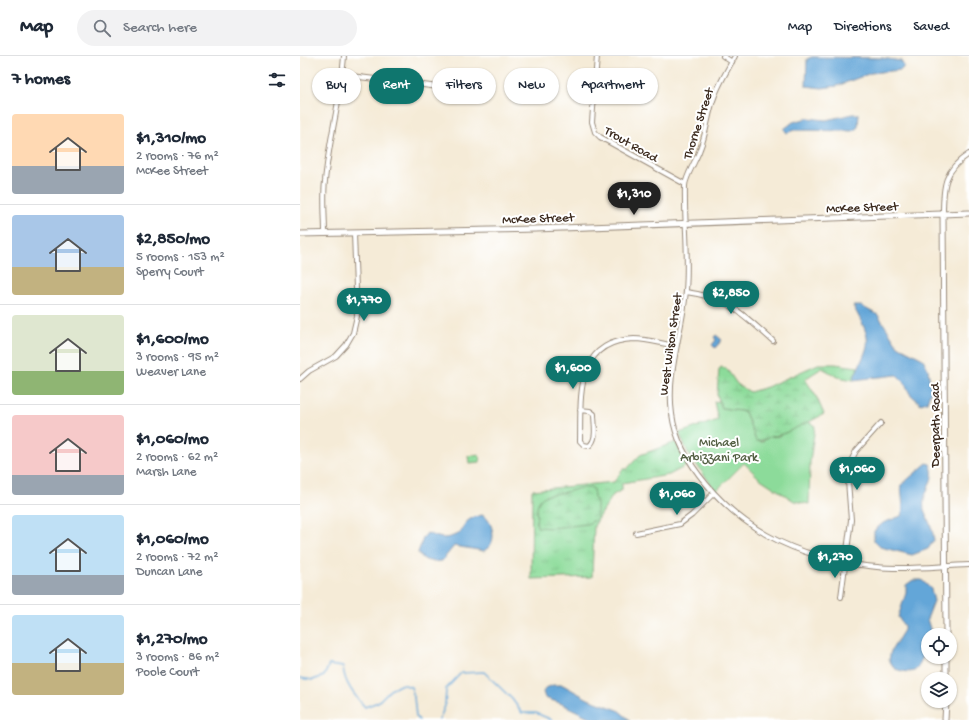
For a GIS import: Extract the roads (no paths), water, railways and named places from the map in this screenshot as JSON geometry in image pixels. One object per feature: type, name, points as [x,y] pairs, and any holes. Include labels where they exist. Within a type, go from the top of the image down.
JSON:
[{"type":"street","points":[[343,68],[344,56]]},
{"type":"street","name":"Trout Road","points":[[597,56],[592,115],[595,132],[600,137],[685,184]]},
{"type":"street","points":[[723,56],[732,62]]},
{"type":"street","name":"Thorne Street","points":[[687,222],[685,184],[703,143],[714,96],[735,56]]},
{"type":"street","points":[[361,77],[432,86]]},
{"type":"street","points":[[325,234],[324,183],[338,104]]},
{"type":"street","points":[[943,214],[943,193],[946,178],[955,165],[969,154]]},
{"type":"street","name":"McKee Street","points":[[300,234],[969,213]]},
{"type":"street","name":"Deerpath Road","points":[[943,214],[946,628]]},
{"type":"street","name":"West Wilson Street","points":[[687,222],[686,292],[676,346],[670,392],[674,426],[686,455],[697,472],[714,493],[747,522],[767,535],[808,552],[876,568],[969,565]]},
{"type":"street","points":[[300,379],[309,371],[336,356],[346,345],[353,333],[357,316],[354,233]]},
{"type":"street","points":[[686,292],[706,295],[722,300],[739,310],[773,341]]},
{"type":"street","points":[[580,410],[590,411],[594,414],[594,437],[593,443],[589,446],[584,446],[580,441],[580,410],[582,381],[586,368],[594,356],[604,347],[618,341],[635,339],[676,346]]},
{"type":"street","points":[[841,597],[851,520],[848,481],[850,463],[856,451],[881,423]]},
{"type":"street","points":[[636,533],[680,524],[692,515],[714,493]]},
{"type":"street","points":[[945,720],[946,708]]},
{"type":"water","points":[[812,57],[882,58],[901,61],[904,66],[901,70],[871,73],[837,86],[822,88],[806,86],[807,59]]},
{"type":"water","points":[[859,114],[858,127],[853,131],[794,130],[787,133],[784,129],[793,122],[808,118],[826,120]]},
{"type":"water","points":[[853,306],[861,306],[878,315],[898,346],[923,359],[928,369],[931,390],[927,402],[921,404],[910,394],[904,382],[897,375],[853,380],[866,350],[867,337],[865,329]]},
{"type":"water","points":[[716,335],[722,340],[715,348],[712,345],[716,340],[714,337]]},
{"type":"water","points":[[927,463],[930,464],[932,469],[932,478],[925,496],[924,509],[932,529],[934,540],[928,549],[912,555],[880,547],[874,541],[874,531],[883,523],[901,516],[903,509],[901,485]]},
{"type":"water","points":[[482,515],[490,523],[493,532],[492,541],[489,547],[484,551],[454,546],[442,561],[428,561],[418,553],[423,538],[427,533],[444,538],[451,537],[460,533],[468,521],[474,517]]},
{"type":"water","points":[[913,580],[922,580],[931,589],[934,601],[927,619],[930,628],[921,628],[921,661],[914,671],[910,672],[895,669],[889,660],[891,651],[904,630],[904,626],[898,617],[906,593],[906,585]]},
{"type":"water","points":[[553,685],[563,685],[588,699],[618,710],[630,720],[595,720],[560,703],[545,698],[543,692],[546,688]]},
{"type":"waterway","points":[[300,678],[313,680],[324,676],[329,665],[343,667],[348,684],[365,707],[378,702],[390,690],[402,684],[411,687],[414,697],[416,717],[419,720]]},
{"type":"waterway","points":[[439,720],[445,706],[446,689],[461,673],[484,672],[512,699],[522,713],[536,713],[552,720]]},
{"type":"park label","name":"Michael Arbizzani Park","points":[[719,448]]}]
